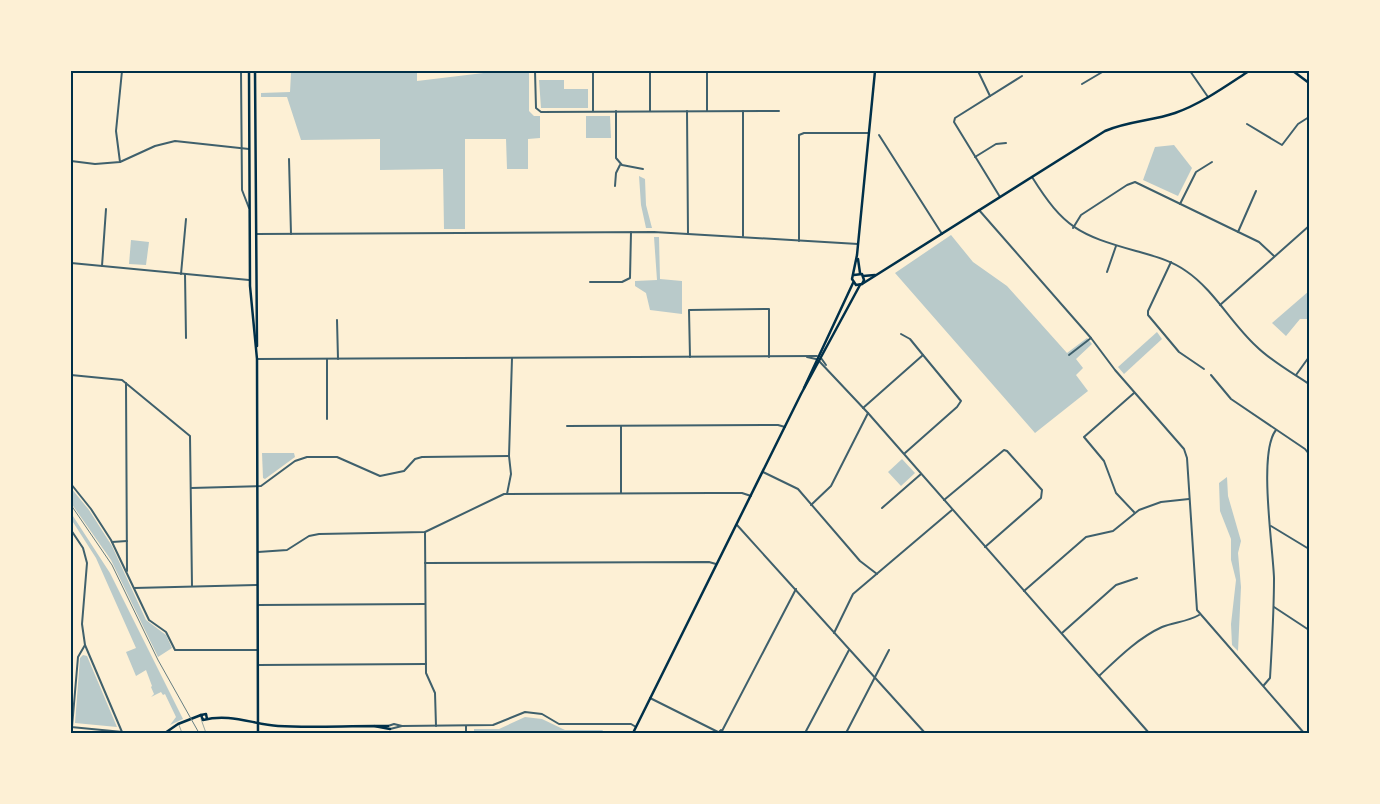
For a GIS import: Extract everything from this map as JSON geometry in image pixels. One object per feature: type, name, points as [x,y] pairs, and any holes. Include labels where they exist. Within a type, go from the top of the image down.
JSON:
[{"type":"main road","points":[[248,71],[249,280],[257,359],[258,733]]},
{"type":"main road","points":[[255,71],[256,352]]},
{"type":"main road","points":[[802,394],[816,358],[853,283],[875,71]]},
{"type":"main road","points":[[853,283],[861,284],[877,275],[1105,131],[1130,122],[1173,114],[1208,97],[1249,71]]},
{"type":"main road","points":[[1293,71],[1309,83]]},
{"type":"main road","points":[[249,234],[256,234]]},
{"type":"main road","points":[[857,255],[860,273],[863,276],[877,275]]},
{"type":"main road","points":[[854,275],[860,273]]},
{"type":"main road","points":[[633,733],[716,564],[802,394],[861,284],[863,276]]},
{"type":"main road","points":[[249,280],[256,281]]},
{"type":"main road","points":[[816,358],[820,360]]},
{"type":"main road","points":[[201,717],[207,717]]},
{"type":"main road","points":[[165,733],[184,721],[201,717],[290,726],[374,726],[388,730]]},
{"type":"street","points":[[120,162],[116,131],[122,71]]},
{"type":"street","points":[[241,71],[242,190],[249,208]]},
{"type":"street","points":[[535,71],[536,108],[541,112],[779,111]]},
{"type":"street","points":[[593,71],[593,112]]},
{"type":"street","points":[[650,71],[650,112]]},
{"type":"street","points":[[707,71],[707,111]]},
{"type":"street","points":[[978,71],[990,96]]},
{"type":"street","points":[[1082,84],[1104,71]]},
{"type":"street","points":[[1190,71],[1208,97]]},
{"type":"street","points":[[1000,197],[954,122],[955,118],[1022,76]]},
{"type":"street","points":[[743,111],[743,237]]},
{"type":"street","points":[[616,112],[616,154],[621,164]]},
{"type":"street","points":[[688,112],[688,234]]},
{"type":"street","points":[[1247,124],[1282,145],[1298,124],[1309,117]]},
{"type":"street","points":[[799,241],[798,135],[804,132],[868,132]]},
{"type":"street","points":[[879,135],[942,234]]},
{"type":"street","points":[[71,161],[95,164],[120,162],[154,146],[175,141],[249,149]]},
{"type":"street","points":[[975,157],[996,144],[1006,143]]},
{"type":"street","points":[[289,159],[291,234]]},
{"type":"street","points":[[1180,204],[1196,172],[1212,162]]},
{"type":"street","points":[[621,164],[643,169]]},
{"type":"street","points":[[615,186],[616,173],[621,164]]},
{"type":"street","points":[[1032,177],[1051,207],[1073,228],[1087,236],[1116,246],[1172,262],[1194,277],[1255,346],[1309,384]]},
{"type":"street","points":[[1073,228],[1081,214],[1132,182],[1264,245],[1274,256]]},
{"type":"street","points":[[1238,232],[1256,191]]},
{"type":"street","points":[[102,266],[106,209]]},
{"type":"street","points":[[979,210],[1091,338],[1134,393],[1184,449],[1190,499],[1197,610],[1199,615],[1304,733]]},
{"type":"street","points":[[181,274],[186,219]]},
{"type":"street","points":[[1220,305],[1309,226]]},
{"type":"street","points":[[256,234],[631,232],[858,244]]},
{"type":"street","points":[[590,282],[622,282],[630,278],[631,232]]},
{"type":"street","points":[[1107,272],[1116,246]]},
{"type":"street","points":[[1172,262],[1148,311],[1148,315],[1183,356],[1204,369]]},
{"type":"street","points":[[71,263],[249,280]]},
{"type":"street","points":[[185,274],[186,338]]},
{"type":"street","points":[[690,357],[689,310],[760,309],[769,309],[769,356]]},
{"type":"street","points":[[337,320],[338,359]]},
{"type":"street","points":[[901,334],[910,339],[961,400],[957,407],[904,454]]},
{"type":"street","points":[[1070,356],[1091,338]]},
{"type":"street","points":[[863,408],[923,355]]},
{"type":"street","points":[[257,359],[769,356],[816,358]]},
{"type":"street","points":[[1296,375],[1309,357]]},
{"type":"street","points":[[507,494],[511,474],[509,456],[512,358]]},
{"type":"street","points":[[327,359],[327,418]]},
{"type":"street","points":[[820,360],[1148,733]]},
{"type":"street","points":[[71,375],[122,380],[190,436],[192,586]]},
{"type":"street","points":[[1211,375],[1231,399],[1305,449],[1309,454]]},
{"type":"street","points":[[126,383],[127,573]]},
{"type":"street","points":[[1134,393],[1084,437],[1104,461],[1116,493],[1135,513]]},
{"type":"street","points":[[811,505],[831,486],[868,413]]},
{"type":"street","points":[[567,426],[778,425],[785,427]]},
{"type":"street","points":[[621,426],[621,493]]},
{"type":"street","points":[[1263,686],[1270,678],[1274,607],[1268,482],[1271,439],[1276,430]]},
{"type":"street","points":[[944,500],[1000,452],[1007,451],[1013,457],[1043,493],[1041,498],[985,547]]},
{"type":"street","points":[[191,488],[257,486],[267,483],[296,461],[307,457],[337,458],[380,476],[404,471],[415,460],[422,457],[509,456]]},
{"type":"street","points":[[763,472],[798,489],[860,561],[877,574]]},
{"type":"street","points":[[882,508],[920,474]]},
{"type":"street","points":[[71,484],[91,509],[112,542],[149,620],[166,632],[175,650],[258,650]]},
{"type":"street","points":[[258,552],[287,550],[309,536],[319,534],[425,532],[507,494],[742,493],[751,496]]},
{"type":"street","points":[[1024,591],[1086,537],[1113,531],[1135,513],[1161,502],[1190,499]]},
{"type":"street","points":[[834,633],[854,594],[952,510]]},
{"type":"street","points":[[737,525],[925,733]]},
{"type":"street","points":[[1271,526],[1277,527],[1309,549]]},
{"type":"street","points":[[71,530],[86,555],[87,563],[82,624],[85,645],[122,732]]},
{"type":"street","points":[[425,532],[426,664],[427,677],[435,697],[436,726]]},
{"type":"street","points":[[112,542],[127,541]]},
{"type":"street","points":[[425,563],[709,562],[716,564]]},
{"type":"street","points":[[1062,633],[1116,585],[1137,578]]},
{"type":"street","points":[[134,588],[258,585]]},
{"type":"street","points":[[650,698],[718,732],[723,732],[796,589]]},
{"type":"street","points":[[258,605],[426,604]]},
{"type":"street","points":[[1274,607],[1309,630]]},
{"type":"street","points":[[1099,676],[1138,642],[1161,628],[1199,615]]},
{"type":"street","points":[[85,645],[78,657],[71,727],[133,733]]},
{"type":"street","points":[[805,733],[844,655],[849,650]]},
{"type":"street","points":[[846,733],[888,650]]},
{"type":"street","points":[[257,665],[426,664]]},
{"type":"street","points":[[388,730],[394,724],[402,726],[499,724],[519,714],[530,712],[542,714],[559,724],[631,724],[636,727]]},
{"type":"street","points":[[466,726],[466,733]]},
{"type":"street","points":[[920,733],[922,729]]},
{"type":"lane","points":[[201,717],[206,733]]},
{"type":"lane","points":[[178,724],[182,733]]},
{"type":"shaded area","points":[[417,71],[417,81],[500,71],[529,71],[529,111],[534,116],[540,116],[540,138],[528,139],[528,169],[507,169],[506,139],[465,139],[465,229],[444,229],[443,169],[380,170],[380,139],[301,140],[287,97],[261,97],[261,93],[290,92],[291,73]]},
{"type":"shaded area","points":[[539,80],[564,80],[564,89],[588,89],[588,108],[541,108]]},
{"type":"shaded area","points":[[586,116],[610,116],[611,138],[586,138]]},
{"type":"shaded area","points":[[1174,145],[1192,168],[1178,196],[1143,180],[1155,147]]},
{"type":"shaded area","points":[[639,176],[645,179],[646,205],[652,228],[646,228],[641,205]]},
{"type":"shaded area","points":[[951,235],[973,262],[1007,286],[1067,353],[1087,338],[1092,344],[1076,359],[1083,368],[1076,375],[1088,391],[1035,433],[895,273]]},
{"type":"shaded area","points":[[654,237],[659,237],[660,279],[682,281],[682,314],[650,310],[646,293],[635,286],[635,281],[657,280]]},
{"type":"shaded area","points":[[131,240],[149,242],[146,265],[129,264]]},
{"type":"shaded area","points":[[1309,291],[1309,319],[1300,319],[1286,336],[1272,323]]},
{"type":"shaded area","points":[[1157,332],[1162,339],[1124,374],[1118,367]]},
{"type":"shaded area","points":[[262,453],[294,453],[295,457],[265,479],[263,478]]},
{"type":"shaded area","points":[[902,459],[915,473],[901,486],[888,472]]},
{"type":"shaded area","points":[[1227,477],[1228,496],[1241,541],[1238,553],[1241,587],[1238,651],[1232,645],[1231,624],[1236,580],[1231,560],[1231,539],[1220,511],[1219,483]]},
{"type":"shaded area","points":[[71,488],[89,510],[112,546],[146,620],[166,635],[172,648],[158,657],[111,560],[71,503]]},
{"type":"shaded area","points":[[71,513],[110,573],[183,719],[170,725],[176,717],[165,694],[163,695],[161,692],[151,697],[154,694],[146,670],[136,676],[126,652],[136,648],[96,558],[71,519]]},
{"type":"shaded area","points":[[83,655],[87,656],[117,727],[75,723],[80,658]]},
{"type":"shaded area","points":[[525,717],[542,719],[565,730],[603,730],[601,733],[474,733],[474,729],[499,729]]},
{"type":"railway","points":[[71,505],[112,565],[158,660],[199,733]]}]
